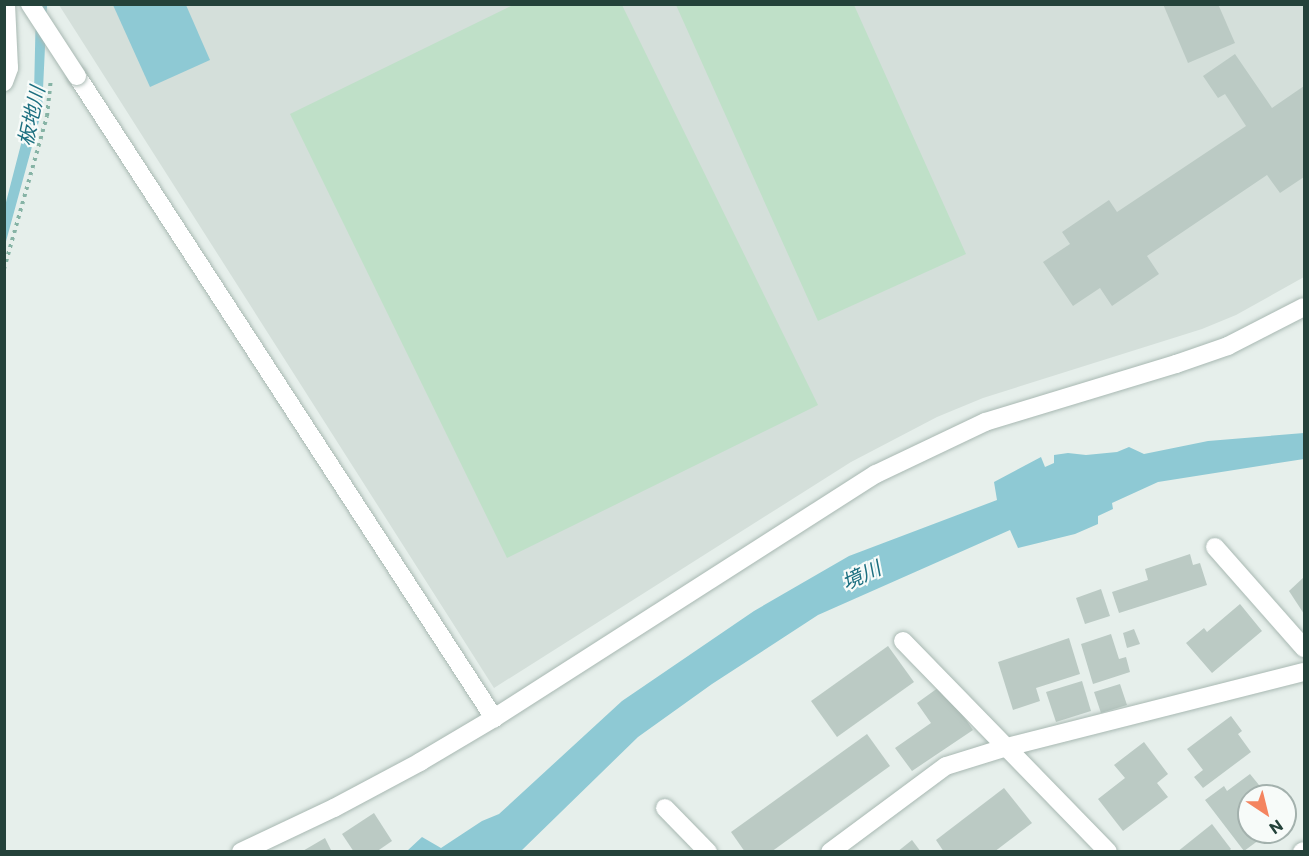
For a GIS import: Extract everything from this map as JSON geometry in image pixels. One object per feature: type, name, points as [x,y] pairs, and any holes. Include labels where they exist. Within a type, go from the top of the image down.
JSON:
[{"type":"street","points":[[4,82],[9,68],[6,4]]},
{"type":"street","points":[[30,4],[494,718]]},
{"type":"street","points":[[242,852],[334,808],[420,762],[494,718],[876,474],[985,422],[1217,350],[1276,323],[1305,306]]},
{"type":"street","points":[[1215,547],[1305,648]]},
{"type":"street","points":[[903,641],[1108,852]]},
{"type":"street","points":[[830,852],[945,766],[1007,747],[1305,672]]},
{"type":"street","points":[[665,808],[708,852]]},
{"type":"path","points":[[4,269],[47,116],[52,75]]},
{"type":"shaded area","points":[[59,5],[1304,5],[1304,277],[1236,315],[1202,329],[983,398],[937,417],[851,462],[494,688]]},
{"type":"green space","points":[[515,4],[622,5],[818,405],[507,558],[290,114]]},
{"type":"green space","points":[[676,5],[854,5],[966,254],[818,321]]},
{"type":"water","name":"板地川","points":[[36,5],[47,5],[42,110],[5,245],[5,206],[34,94]]},
{"type":"water","points":[[113,5],[186,5],[210,60],[150,87]]},
{"type":"water","name":"境川","points":[[1304,433],[1304,459],[1158,482],[1112,503],[1113,509],[1098,516],[1098,524],[1075,534],[1018,548],[1010,530],[818,615],[712,684],[638,737],[521,851],[407,851],[422,837],[441,848],[482,821],[499,814],[622,701],[754,611],[849,556],[997,500],[994,482],[1041,457],[1045,467],[1054,463],[1054,455],[1068,453],[1086,455],[1117,452],[1129,447],[1144,454],[1208,441]]},
{"type":"building","points":[[1163,4],[1218,4],[1235,43],[1188,63]]},
{"type":"building","points":[[1235,54],[1272,108],[1304,86],[1304,177],[1280,193],[1267,175],[1147,256],[1159,274],[1112,306],[1100,288],[1073,306],[1043,262],[1070,244],[1062,232],[1109,200],[1117,212],[1246,126],[1225,94],[1218,98],[1203,76]]},
{"type":"building","points":[[1190,554],[1193,565],[1200,563],[1207,585],[1119,613],[1112,592],[1148,580],[1145,569]]},
{"type":"building","points":[[1304,577],[1304,614],[1289,591]]},
{"type":"building","points":[[1101,589],[1110,616],[1085,624],[1076,598]]},
{"type":"building","points":[[1240,604],[1262,631],[1212,673],[1186,643],[1204,628],[1207,632]]},
{"type":"building","points":[[1134,629],[1140,644],[1127,648],[1123,633]]},
{"type":"building","points":[[1111,634],[1119,659],[1126,657],[1130,672],[1093,684],[1081,644]]},
{"type":"building","points":[[1069,638],[1080,674],[1036,688],[1040,701],[1013,710],[998,662]]},
{"type":"building","points":[[888,646],[914,682],[837,737],[811,701]]},
{"type":"building","points":[[1082,681],[1091,711],[1056,722],[1046,692]]},
{"type":"building","points":[[1120,684],[1127,705],[1101,713],[1094,692]]},
{"type":"building","points":[[942,685],[973,730],[912,771],[895,748],[931,723],[917,703]]},
{"type":"building","points":[[1231,716],[1242,731],[1238,734],[1251,752],[1203,788],[1194,777],[1203,770],[1187,749]]},
{"type":"building","points":[[867,734],[890,766],[771,852],[745,852],[731,832]]},
{"type":"building","points":[[1144,742],[1168,774],[1157,783],[1168,797],[1123,831],[1098,799],[1125,778],[1114,765]]},
{"type":"building","points":[[1250,774],[1258,784],[1237,784],[1237,842],[1205,800],[1224,786],[1227,791]]},
{"type":"building","points":[[1004,788],[1032,823],[994,852],[944,852],[936,840]]},
{"type":"building","points":[[374,813],[392,841],[376,852],[354,852],[342,834]]},
{"type":"building","points":[[1212,824],[1231,849],[1228,852],[1177,852]]},
{"type":"building","points":[[325,838],[332,852],[301,852]]},
{"type":"building","points":[[912,840],[921,852],[897,852]]},
{"type":"building","points":[[1239,844],[1254,844],[1244,851]]}]
